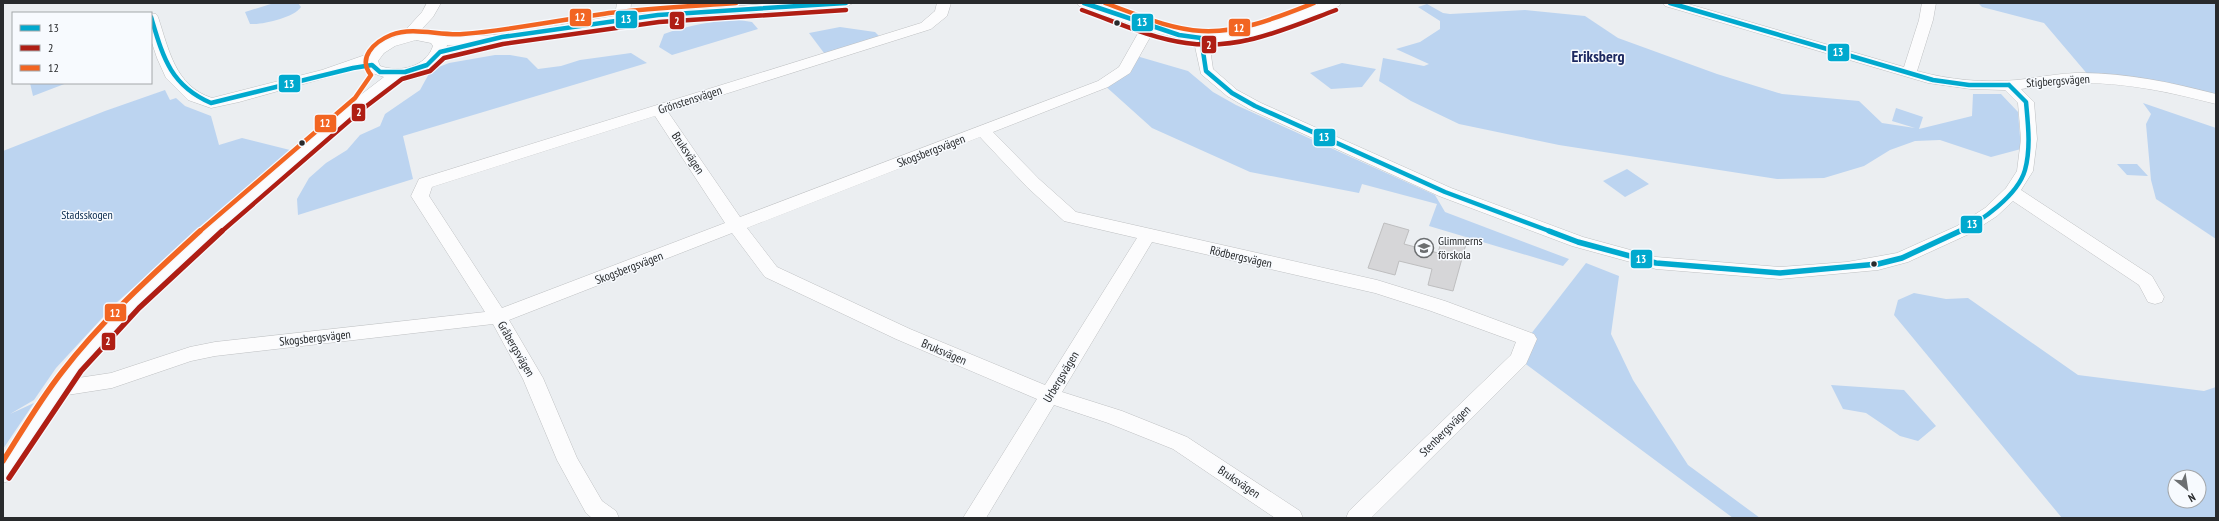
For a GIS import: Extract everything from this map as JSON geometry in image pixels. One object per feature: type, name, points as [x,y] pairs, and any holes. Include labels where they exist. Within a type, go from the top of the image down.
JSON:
[{"type":"street","points":[[623,20],[622,10],[624,3]]},
{"type":"street","points":[[406,38],[434,43],[502,37],[666,15],[846,3]]},
{"type":"street","name":"Grönstensvägen","points":[[425,183],[926,26],[942,13],[944,3]]},
{"type":"street","points":[[1084,3],[1179,34],[1201,38],[1223,37],[1254,31],[1334,3]]},
{"type":"street","name":"Stigbergsvägen","points":[[1670,3],[1908,73],[1956,83],[2009,85],[2075,78],[2093,79],[2153,84],[2188,91],[2216,99]]},
{"type":"street","points":[[1908,73],[1926,20],[1929,3]]},
{"type":"street","points":[[360,103],[375,84],[375,65],[382,47],[406,38],[431,9]]},
{"type":"street","points":[[3,474],[75,367],[134,302],[197,244],[360,103],[399,73],[427,65],[434,43],[431,9]]},
{"type":"street","points":[[152,20],[164,58],[174,78],[184,90],[200,100],[211,102],[233,99],[327,73],[375,65],[399,73]]},
{"type":"street","name":"Skogsbergsvägen","points":[[59,389],[112,380],[190,354],[215,349],[498,317],[737,227],[1103,84],[1125,70],[1150,25]]},
{"type":"street","points":[[1201,38],[1206,71],[1232,93],[1255,106],[1445,192],[1578,242],[1656,263],[1780,273],[1840,269],[1878,264],[1902,258],[1963,230],[1991,212],[2012,192],[2025,171],[2029,140],[2026,102],[2009,85]]},
{"type":"street","name":"Bruksvägen","points":[[660,110],[737,227],[771,272],[903,334],[1050,396],[1115,417],[1180,443],[1292,518]]},
{"type":"street","name":"Rödbergsvägen","points":[[983,131],[1033,183],[1070,217],[1146,236],[1377,287],[1438,306],[1527,339]]},
{"type":"street","name":"Gråbergsvägen","points":[[425,183],[420,196],[498,317],[533,378],[568,460],[594,507],[608,518]]},
{"type":"street","points":[[2012,192],[2146,281],[2154,298]]},
{"type":"street","name":"Urbergsvägen","points":[[974,518],[1050,396],[1146,236]]},
{"type":"street","name":"Stenbergsvägen","points":[[1357,518],[1519,359],[1527,339]]},
{"type":"green space","points":[[274,3],[298,3],[301,7],[297,11],[285,17],[269,22],[250,24],[245,12]]},
{"type":"green space","points":[[1978,3],[2216,3],[2216,99],[2089,76],[2044,23],[1982,7]]},
{"type":"green space","points":[[1427,4],[1443,13],[1450,14],[1525,10],[1585,16],[1618,38],[1717,74],[1782,94],[1859,101],[1882,123],[1915,128],[1892,121],[1896,108],[1923,117],[1919,129],[1972,116],[1973,94],[2001,94],[2018,112],[2021,149],[1991,157],[1940,140],[1915,141],[1890,150],[1864,166],[1824,178],[1777,179],[1559,145],[1459,124],[1411,101],[1379,81],[1383,58],[1424,66],[1429,64],[1396,49],[1420,42],[1440,29],[1440,21],[1418,7]]},
{"type":"green space","points":[[739,20],[752,22],[758,29],[672,55],[659,47],[664,34],[701,24]]},
{"type":"green space","points":[[840,27],[875,32],[883,40],[827,57],[809,33]]},
{"type":"green space","points":[[631,53],[647,63],[403,136],[413,179],[298,215],[297,199],[309,178],[326,163],[347,150],[360,135],[380,126],[385,114],[420,90],[431,70],[449,63],[495,55],[510,55],[527,58],[538,69],[561,66],[580,60]]},
{"type":"green space","points":[[1133,55],[1188,71],[1213,92],[1236,105],[1435,195],[1445,212],[1569,259],[1563,266],[1429,226],[1437,204],[1362,184],[1359,193],[1250,172],[1152,128],[1103,84]]},
{"type":"green space","points":[[1342,63],[1376,69],[1362,87],[1331,89],[1310,73]]},
{"type":"green space","points":[[30,84],[64,84],[33,96]]},
{"type":"green space","name":"Stadsskogen","points":[[165,90],[170,100],[176,98],[185,106],[211,116],[219,145],[242,138],[290,150],[116,303],[56,368],[34,400],[10,414],[34,403],[3,449],[3,151],[105,111]]},
{"type":"green space","points":[[2143,103],[2216,128],[2216,239],[2156,199],[2151,180],[2146,124],[2151,114]]},
{"type":"green space","points":[[2117,164],[2137,164],[2148,176],[2127,175]]},
{"type":"green space","points":[[1627,169],[1649,184],[1625,197],[1603,181]]},
{"type":"green space","points":[[1586,263],[1619,276],[1611,334],[1633,380],[1688,465],[1760,518],[1733,518],[1519,359],[1527,339]]},
{"type":"green space","points":[[1914,293],[1946,299],[1968,298],[2078,375],[2204,391],[2216,387],[2216,518],[2062,518],[1894,315],[1898,300]]},
{"type":"green space","points":[[1831,385],[1904,390],[1936,426],[1918,441],[1900,436],[1866,413],[1843,409]]},
{"type":"building","name":"Glimmerns förskola","points":[[1384,223],[1409,230],[1404,244],[1438,253],[1442,238],[1466,244],[1453,291],[1428,285],[1432,269],[1399,261],[1395,275],[1368,268]]},
{"type":"transit line","name":"12","points":[[3,461],[52,385],[103,325],[137,290],[208,224],[355,98],[371,75],[366,69],[364,62],[366,56],[370,50],[383,39],[390,35],[404,31],[462,34],[657,8],[736,3]]},
{"type":"transit line","name":"13","points":[[152,20],[164,57],[177,79],[186,89],[197,97],[211,103],[353,68],[372,65],[380,72],[405,72],[427,65],[440,52],[502,37],[658,15],[846,3]]},
{"type":"transit line","name":"13","points":[[1084,3],[1179,35],[1201,38]]},
{"type":"transit line","name":"12","points":[[1105,3],[1165,24],[1190,30],[1202,31],[1217,31],[1245,27],[1273,19],[1314,3]]},
{"type":"transit line","name":"13","points":[[1670,3],[1933,80],[1969,85],[2009,85]]},
{"type":"transit line","name":"2","points":[[9,478],[81,371],[139,308],[202,249],[364,108],[402,79],[430,71],[444,58],[503,44],[659,22],[846,10]]},
{"type":"transit line","name":"2","points":[[1082,10],[1171,41],[1202,45],[1237,43],[1254,39],[1287,29],[1336,10]]},
{"type":"transit line","name":"13","points":[[1201,38],[1206,71],[1232,93],[1255,106],[1445,192],[1578,242],[1656,263],[1780,273],[1847,268],[1878,264],[1902,258],[1963,230],[1991,212],[2012,192],[2025,171],[2029,139],[2026,102],[2009,85]]},
{"type":"place","name":"Glimmerns förskola","points":[[1424,248]]},
{"type":"district","name":"Eriksberg","points":[[1598,56]]}]
